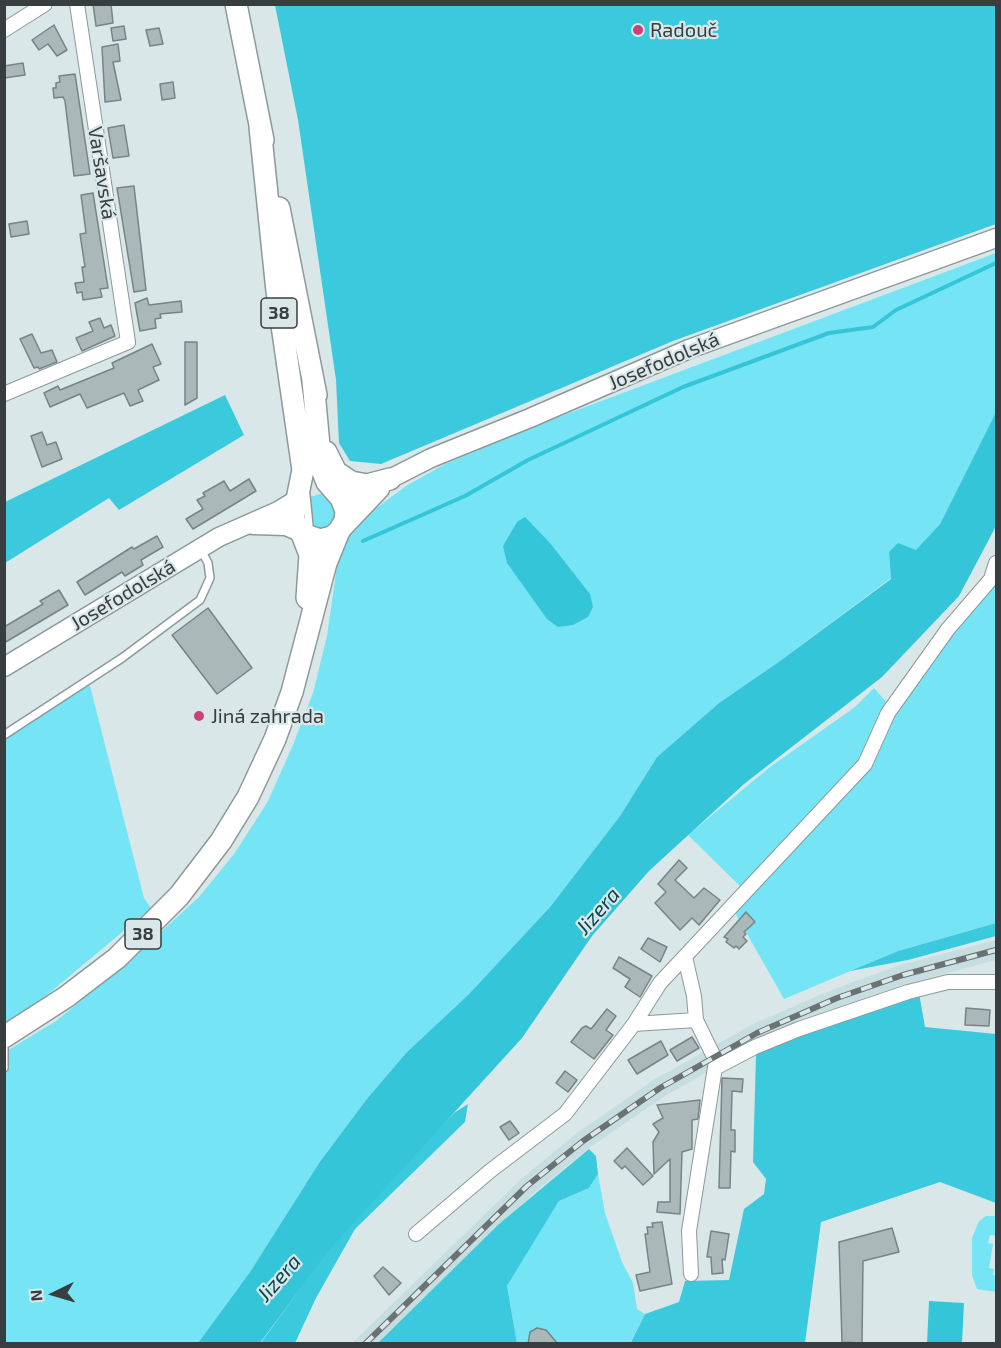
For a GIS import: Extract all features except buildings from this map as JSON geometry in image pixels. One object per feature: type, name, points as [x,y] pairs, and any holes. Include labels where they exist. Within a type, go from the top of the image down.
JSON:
[{"type":"main road","name":"38","points":[[4,1037],[66,997],[117,958],[160,917],[202,867],[234,820],[266,761],[289,700],[326,563],[346,511],[327,482],[321,467],[313,381],[289,250],[260,127],[236,4]]},
{"type":"main road","name":"38","points":[[260,127],[276,291],[303,470],[301,496],[293,515],[308,545],[310,561],[302,653]]},
{"type":"main road","name":"Josefodolská","points":[[337,494],[355,494],[431,458],[689,349],[996,238]]},
{"type":"main road","points":[[313,381],[326,453],[336,472],[351,482],[363,485],[390,479]]},
{"type":"main road","points":[[304,535],[325,540],[340,530],[390,479]]},
{"type":"main road","points":[[301,496],[321,487],[337,494]]},
{"type":"main road","name":"Josefodolská","points":[[4,667],[200,548],[242,526],[278,511],[301,496]]},
{"type":"main road","name":"Josefodolská","points":[[242,526],[282,525],[304,535]]},
{"type":"street","points":[[4,30],[45,4]]},
{"type":"street","name":"Varšavská","points":[[4,394],[128,342],[77,4]]},
{"type":"street","points":[[416,1234],[490,1171],[565,1113],[634,1024],[660,983],[864,764],[888,713],[948,629],[991,579],[996,563]]},
{"type":"street","points":[[685,957],[694,996],[696,1020],[714,1055],[715,1068],[689,1231],[691,1274]]},
{"type":"street","points":[[715,1068],[755,1047],[799,1029],[908,992],[948,982],[996,982]]},
{"type":"street","points":[[634,1024],[696,1020]]},
{"type":"lane","points":[[4,735],[122,658],[200,600],[210,578],[208,563],[200,548]]},
{"type":"lane","points":[[4,1048],[4,1068]]},
{"type":"shaded area","points":[[275,5],[996,5],[996,224],[673,341],[381,464],[350,461],[339,443],[336,380],[298,120]]},
{"type":"shaded area","points":[[996,253],[996,412],[940,524],[916,551],[889,552],[891,578],[780,661],[719,703],[657,757],[620,816],[550,907],[469,994],[406,1053],[366,1100],[319,1163],[250,1272],[198,1343],[5,1343],[5,1052],[56,1021],[125,965],[199,897],[234,854],[267,803],[293,745],[313,693],[327,636],[338,559],[346,539],[367,515],[406,486],[445,464],[556,418]]},
{"type":"shaded area","points":[[225,395],[244,435],[119,510],[109,498],[5,563],[5,502]]},
{"type":"shaded area","points":[[326,494],[337,505],[334,525],[315,531],[310,497]]},
{"type":"shaded area","points":[[996,580],[996,923],[898,951],[784,999],[734,911],[749,895],[688,835],[770,767],[855,707],[874,688],[894,711]]},
{"type":"shaded area","points":[[89,682],[144,898],[151,908],[41,1000],[5,1022],[4,740]]},
{"type":"shaded area","points":[[996,923],[996,936],[908,960],[850,971],[898,951]]},
{"type":"shaded area","points":[[996,940],[996,960],[906,984],[841,1007],[761,1042],[665,1096],[589,1148],[534,1193],[378,1343],[351,1344],[521,1179],[577,1133],[655,1079],[753,1024],[834,989],[900,965]]},
{"type":"shaded area","points":[[919,993],[925,1027],[996,1034],[996,1203],[940,1182],[821,1222],[805,1343],[630,1344],[645,1314],[679,1302],[685,1281],[729,1280],[744,1209],[764,1194],[766,1179],[753,1162],[758,1049]]},
{"type":"shaded area","points":[[468,1104],[465,1122],[355,1229],[316,1298],[295,1343],[260,1344],[329,1249],[409,1159],[454,1113]]},
{"type":"shaded area","points":[[589,1149],[596,1156],[598,1174],[589,1188],[559,1201],[507,1286],[517,1343],[378,1343],[499,1224]]},
{"type":"shaded area","points":[[598,1174],[605,1213],[622,1262],[633,1283],[637,1309],[645,1314],[630,1343],[517,1343],[507,1286],[559,1201],[589,1188]]},
{"type":"shaded area","points":[[986,1216],[996,1216],[996,1236],[990,1235],[988,1243],[993,1244],[989,1268],[994,1269],[996,1292],[977,1289],[972,1275],[972,1238],[979,1221]]},
{"type":"water","name":"Jizera","points":[[996,412],[996,526],[959,596],[882,677],[744,784],[649,871],[592,936],[522,1038],[330,1249],[260,1343],[198,1343],[250,1272],[319,1163],[366,1100],[406,1053],[469,994],[550,907],[620,816],[657,757],[719,703],[891,579],[889,552],[898,543],[916,550],[940,524]]},
{"type":"water","points":[[525,517],[550,543],[590,594],[593,607],[588,617],[573,625],[558,627],[547,619],[507,563],[503,546],[517,522]]},
{"type":"water","points":[[929,1301],[964,1303],[962,1343],[927,1343]]},
{"type":"waterway","points":[[363,541],[465,496],[528,460],[683,387],[829,333],[873,327],[896,310],[996,263]]},
{"type":"railway","points":[[365,1344],[527,1186],[583,1141],[660,1088],[757,1033],[837,998],[903,975],[996,950]]},
{"type":"place","name":"Radouč","points":[[638,30]]},
{"type":"place","name":"Jiná zahrada","points":[[199,716]]}]
